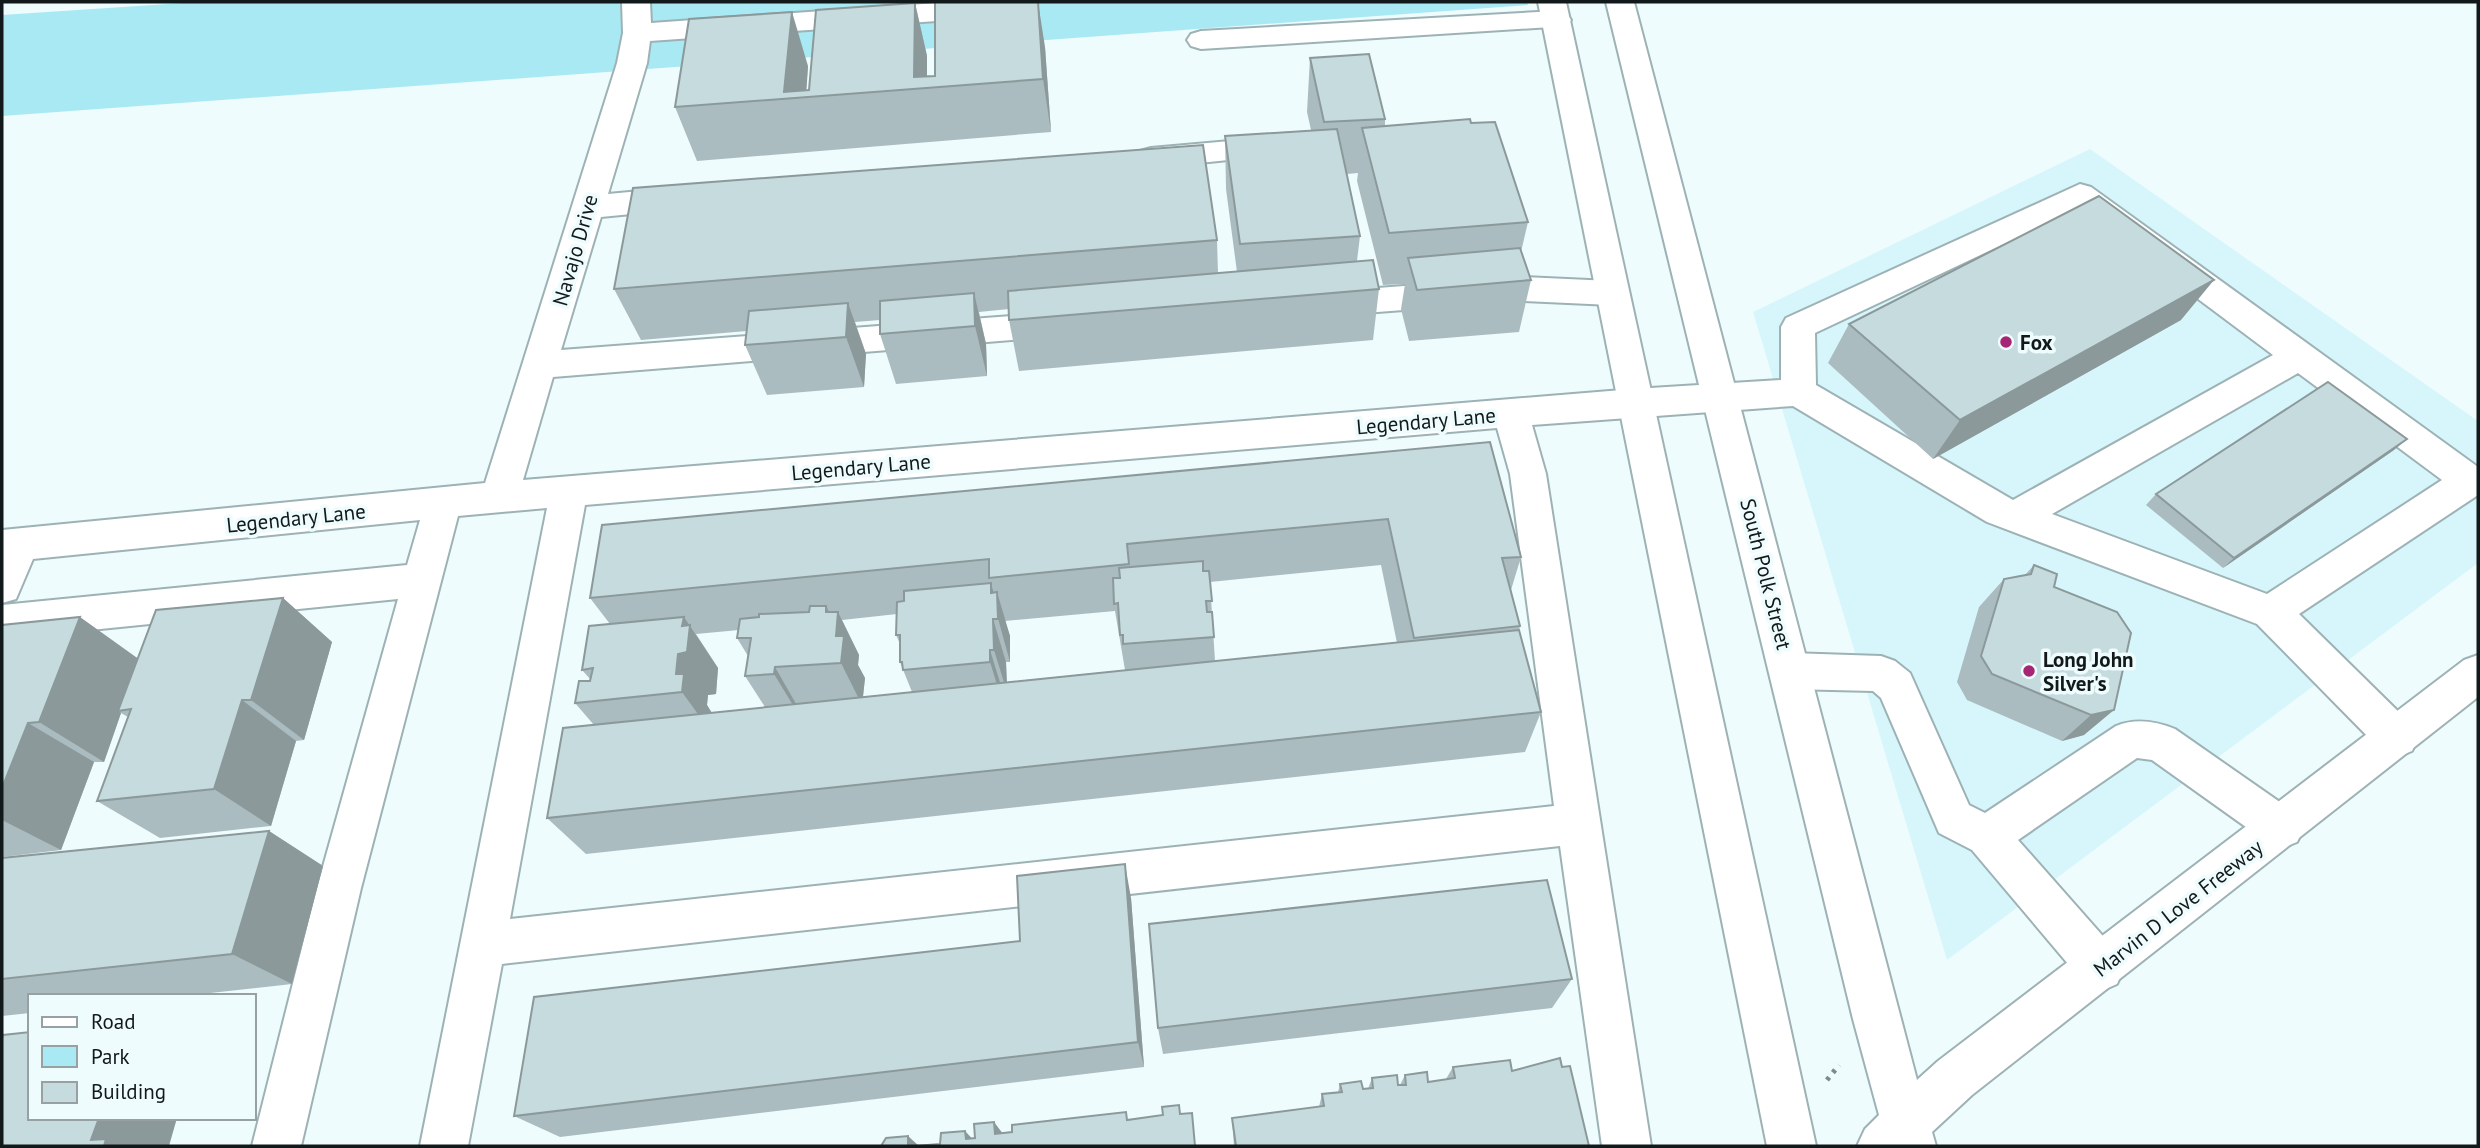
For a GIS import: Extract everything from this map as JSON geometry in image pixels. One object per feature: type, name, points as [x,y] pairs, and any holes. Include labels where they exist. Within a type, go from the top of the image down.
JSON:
[{"type":"main road","name":"South Polk Street","points":[[1620,2],[1876,1019],[1900,1139]]},
{"type":"main road","points":[[637,17],[951,11]]},
{"type":"main road","points":[[1201,40],[1555,11],[1611,293],[1792,1146]]},
{"type":"main road","name":"Navajo Drive","points":[[499,497],[632,63],[637,17]]},
{"type":"main road","points":[[1129,159],[1282,146]]},
{"type":"main road","points":[[2271,612],[2470,481],[2080,195],[1798,327],[1798,392],[2015,517],[2271,612],[2397,737]]},
{"type":"main road","points":[[587,207],[711,196]]},
{"type":"main road","points":[[1299,306],[1522,289],[1611,293]]},
{"type":"main road","points":[[541,365],[1090,322]]},
{"type":"main road","points":[[2015,517],[2299,356]]},
{"type":"main road","name":"Legendary Lane","points":[[11,545],[499,497],[1634,403],[1798,392]]},
{"type":"main road","points":[[1511,414],[1528,474],[1627,1146]]},
{"type":"main road","points":[[444,1146],[569,492]]},
{"type":"main road","points":[[276,1146],[338,888],[443,504]]},
{"type":"main road","points":[[2,587],[11,545]]},
{"type":"main road","points":[[2,622],[422,580]]},
{"type":"main road","points":[[1790,671],[1881,674],[1896,686],[1954,820],[1987,836],[2101,968]]},
{"type":"main road","name":"Marvin D Love Freeway","points":[[1900,1139],[1955,1078],[2282,828],[2478,673]]},
{"type":"main road","points":[[1987,836],[2131,739],[2160,742],[2282,828]]},
{"type":"main road","points":[[482,944],[1578,824]]},
{"type":"shaded area","points":[[2090,149],[2478,421],[2478,563],[1947,960],[1753,312]]},
{"type":"green space","points":[[198,2],[1527,2],[1528,5],[2,116],[2,15]]},
{"type":"building","points":[[935,2],[1038,2],[1043,79],[675,107],[689,19],[792,12],[784,92],[809,90],[816,10],[915,3],[914,77],[935,76]]},
{"type":"building","points":[[1369,54],[1385,119],[1324,122],[1310,58]]},
{"type":"building","points":[[1470,119],[1471,123],[1495,122],[1528,222],[1389,233],[1362,128]]},
{"type":"building","points":[[1337,129],[1360,236],[1240,244],[1225,136]]},
{"type":"building","points":[[1203,145],[1217,240],[614,289],[633,188]]},
{"type":"building","name":"Fox","points":[[2099,196],[2214,280],[1960,420],[1849,324]]},
{"type":"building","points":[[1520,248],[1531,280],[1417,290],[1408,258]]},
{"type":"building","points":[[1373,260],[1379,289],[1009,320],[1008,291]]},
{"type":"building","points":[[974,293],[975,326],[880,334],[880,301]]},
{"type":"building","points":[[848,303],[846,337],[745,345],[749,311]]},
{"type":"building","points":[[2328,382],[2407,439],[2234,558],[2156,494]]},
{"type":"building","points":[[1490,442],[1521,557],[1502,558],[1520,626],[1414,638],[1388,519],[1127,544],[1129,564],[989,578],[989,559],[590,598],[602,525]]},
{"type":"building","points":[[1203,561],[1203,571],[1209,571],[1212,601],[1206,601],[1207,612],[1212,612],[1214,637],[1123,644],[1118,603],[1114,604],[1113,578],[1120,578],[1119,568]]},
{"type":"building","points":[[2034,565],[2057,574],[2054,587],[2117,612],[2131,633],[2114,710],[2091,715],[1992,674],[1981,656],[2004,579],[2031,574]]},
{"type":"building","points":[[991,583],[991,593],[997,592],[998,619],[993,619],[994,650],[990,650],[990,662],[903,670],[900,662],[900,635],[896,635],[897,602],[904,601],[904,591]]},
{"type":"building","points":[[283,598],[251,700],[242,700],[214,789],[97,801],[131,709],[118,711],[156,610]]},
{"type":"building","points":[[810,606],[826,606],[826,612],[838,612],[836,636],[844,636],[841,663],[775,667],[774,674],[745,676],[751,638],[737,638],[740,619],[759,617],[759,614],[809,612]]},
{"type":"building","points":[[80,617],[39,722],[28,723],[2,788],[2,625]]},
{"type":"building","points":[[684,617],[682,626],[690,625],[687,652],[678,654],[676,674],[684,674],[682,692],[575,703],[579,681],[590,681],[593,668],[582,670],[589,626]]},
{"type":"building","points":[[1519,630],[1541,712],[547,818],[563,728]]},
{"type":"building","points":[[269,831],[232,954],[2,979],[2,858]]},
{"type":"building","points":[[1125,864],[1138,1042],[514,1116],[534,997],[1020,941],[1017,876]]},
{"type":"building","points":[[1547,880],[1572,979],[1158,1028],[1149,924]]},
{"type":"building","points":[[28,1032],[28,1120],[98,1120],[91,1140],[106,1139],[104,1146],[2,1146],[3,1035]]},
{"type":"building","points":[[1560,1058],[1562,1067],[1570,1066],[1589,1146],[1236,1146],[1232,1118],[1324,1106],[1322,1094],[1342,1092],[1340,1084],[1361,1081],[1363,1089],[1373,1088],[1372,1078],[1397,1075],[1398,1085],[1406,1085],[1405,1075],[1427,1072],[1428,1082],[1455,1078],[1453,1067],[1510,1060],[1512,1071]]},
{"type":"building","points":[[1179,1105],[1180,1114],[1192,1113],[1195,1146],[915,1146],[940,1144],[941,1133],[965,1131],[966,1139],[975,1138],[974,1124],[994,1122],[995,1134],[1012,1132],[1012,1125],[1126,1112],[1127,1120],[1163,1115],[1162,1107]]},
{"type":"building","points":[[908,1136],[908,1146],[881,1146],[886,1138]]},
{"type":"place","name":"Fox","points":[[2006,342]]},
{"type":"place","name":"Long John Silver's","points":[[2029,671]]}]
